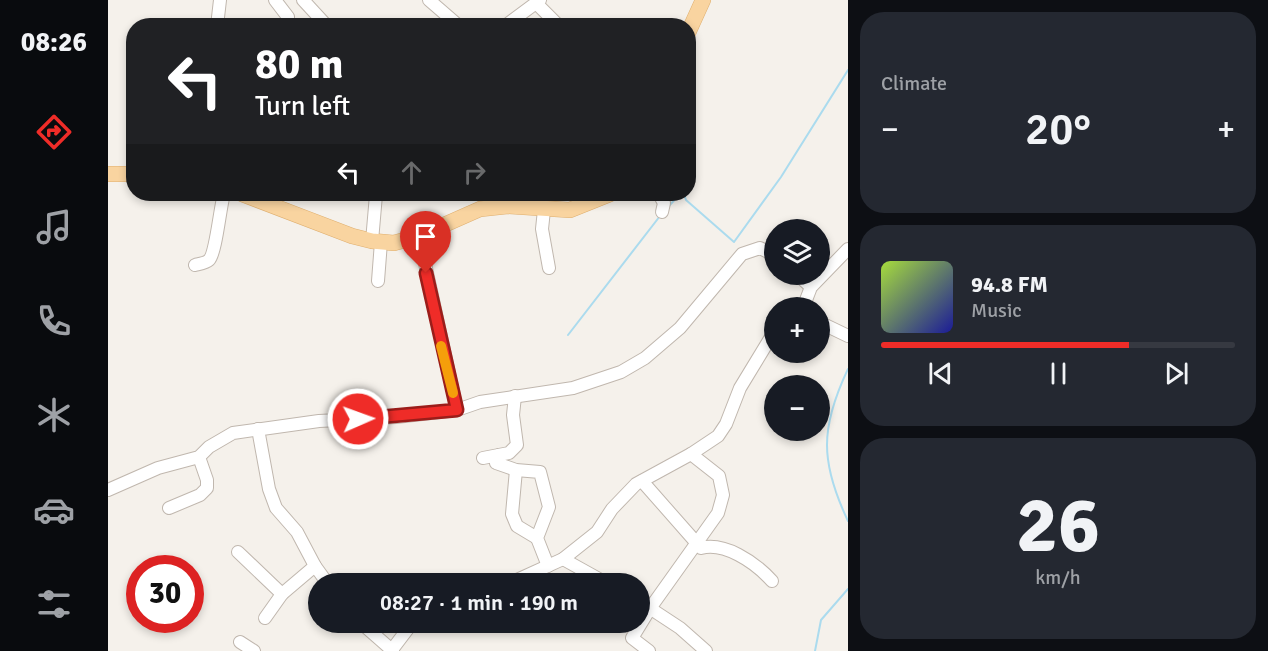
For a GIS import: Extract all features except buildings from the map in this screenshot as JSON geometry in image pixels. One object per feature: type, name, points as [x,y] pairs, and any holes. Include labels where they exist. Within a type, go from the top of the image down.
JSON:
[{"type":"main road","points":[[695,18],[703,0]]},
{"type":"main road","points":[[108,174],[126,174]]},
{"type":"main road","points":[[262,201],[376,242],[394,243],[419,236],[480,209],[508,206],[570,210],[592,201]]},
{"type":"street","points":[[218,18],[220,0]]},
{"type":"street","points":[[275,0],[288,18]]},
{"type":"street","points":[[303,0],[320,18]]},
{"type":"street","points":[[429,0],[450,18]]},
{"type":"street","points":[[516,18],[538,2],[552,18]]},
{"type":"street","points":[[195,265],[208,261],[214,250],[218,212],[222,201]]},
{"type":"street","points":[[376,201],[378,280]]},
{"type":"street","points":[[662,212],[663,201]]},
{"type":"street","points":[[544,210],[542,229],[549,268]]},
{"type":"street","points":[[419,236],[457,410]]},
{"type":"street","points":[[108,490],[158,468],[199,457],[208,447],[233,433],[319,421],[396,417],[457,410],[480,402],[573,388],[621,372],[645,358],[680,328],[742,254],[760,248],[764,250]]},
{"type":"street","points":[[807,297],[811,287],[848,249]]},
{"type":"street","points":[[830,327],[848,336]]},
{"type":"street","points":[[532,573],[562,559],[590,540],[624,495],[642,481],[692,454],[718,436],[726,424],[740,388],[764,348]]},
{"type":"street","points":[[483,458],[509,453],[517,445],[513,415],[515,396]]},
{"type":"street","points":[[258,429],[269,489],[276,508],[297,532],[320,573]]},
{"type":"street","points":[[648,651],[632,638],[651,607],[718,513],[723,487],[719,476],[692,454]]},
{"type":"street","points":[[499,455],[496,463],[516,470],[540,472],[549,507],[537,538]]},
{"type":"street","points":[[169,508],[200,495],[207,488],[207,480],[199,457]]},
{"type":"street","points":[[516,470],[512,514],[517,526],[537,538],[548,566]]},
{"type":"street","points":[[642,481],[701,548],[717,545],[751,561],[772,581]]},
{"type":"street","points":[[238,552],[282,594]]},
{"type":"street","points":[[562,559],[588,573]]},
{"type":"street","points":[[265,618],[282,594],[315,566]]},
{"type":"street","points":[[651,607],[706,651]]},
{"type":"street","points":[[372,633],[392,651],[405,633]]},
{"type":"street","points":[[240,642],[254,651]]},
{"type":"waterway","points":[[687,201],[734,242],[781,177],[848,70]]},
{"type":"waterway","points":[[668,207],[674,201]]},
{"type":"waterway","points":[[568,335],[660,216]]},
{"type":"waterway","points":[[848,369],[832,409],[827,445],[832,481],[848,521]]},
{"type":"waterway","points":[[815,651],[821,620],[848,589]]},
{"type":"slow traffic","points":[[441,346],[453,393]]},
{"type":"route","points":[[358,419],[457,410],[440,344],[426,273]]}]
